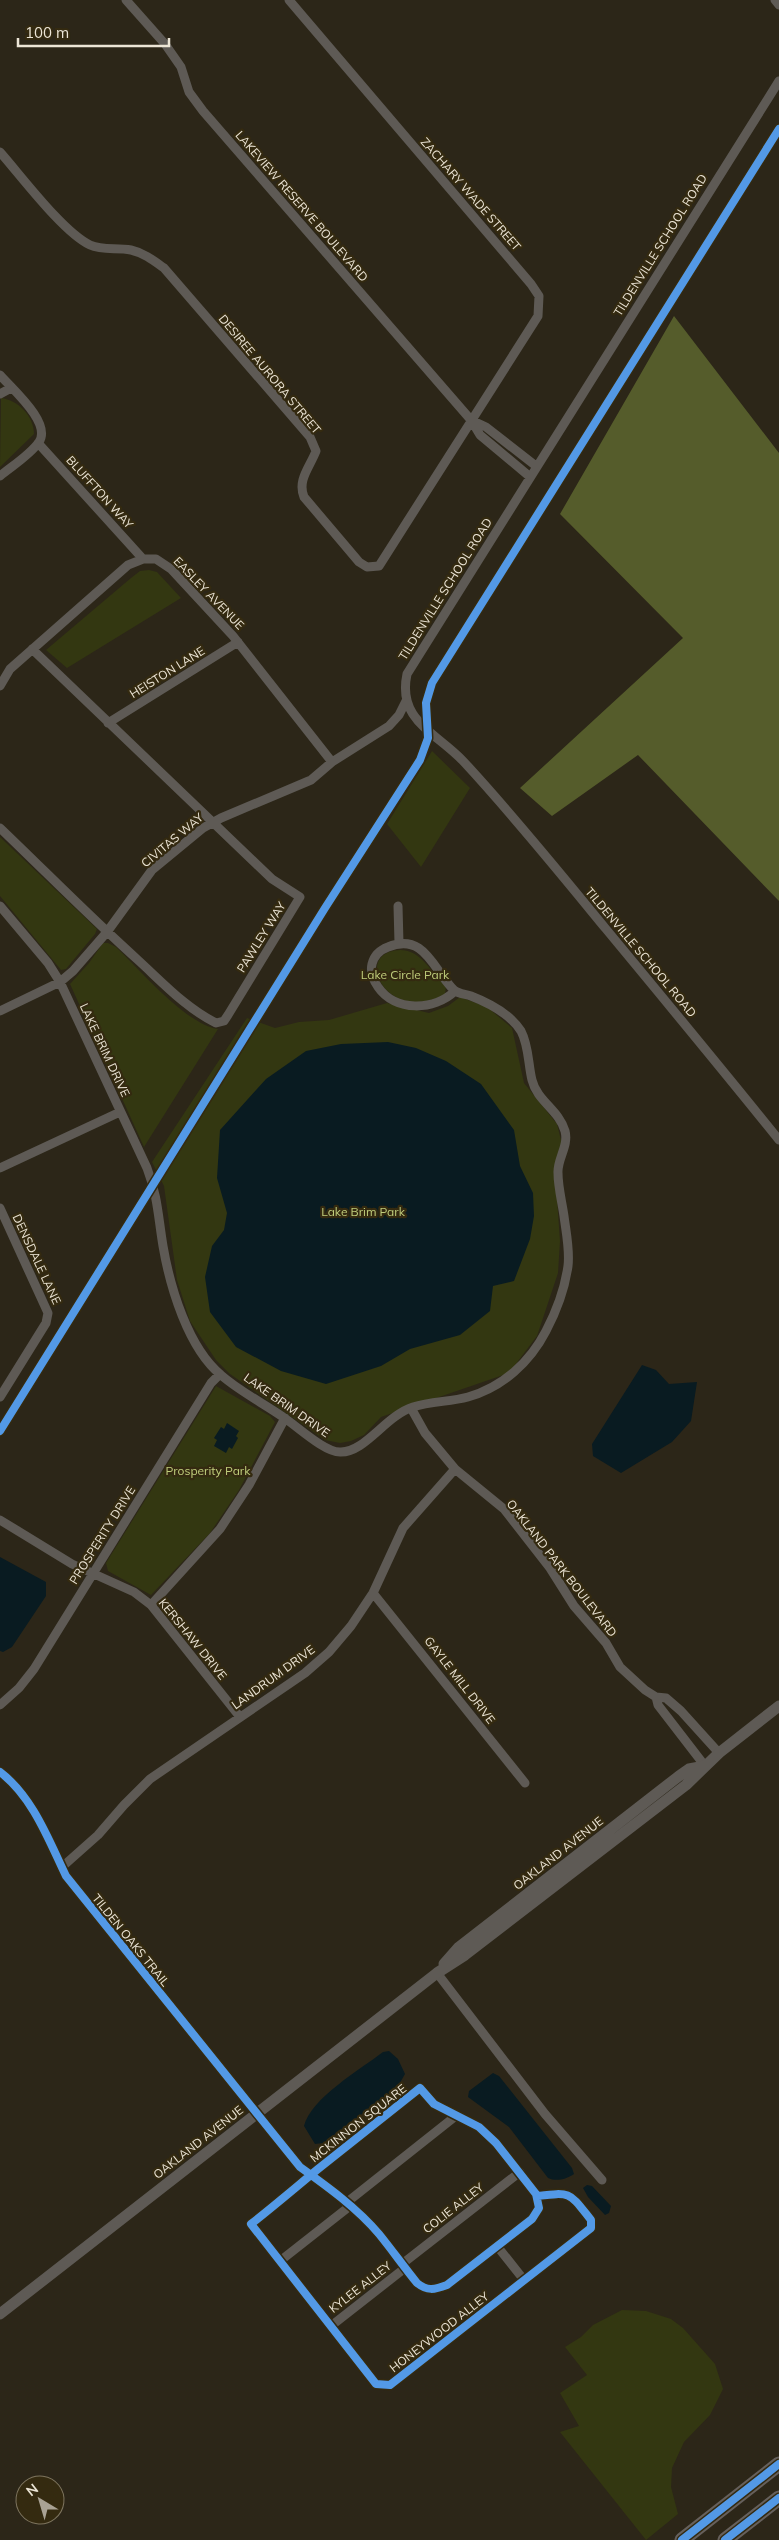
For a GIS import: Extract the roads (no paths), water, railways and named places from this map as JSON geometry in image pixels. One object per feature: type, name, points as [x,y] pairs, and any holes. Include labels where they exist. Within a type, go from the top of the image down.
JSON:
[{"type":"highway","points":[[682,2540],[779,2464]]},
{"type":"highway","points":[[725,2540],[779,2498]]},
{"type":"street","name":"LAKEVIEW RESERVE BOULEVARD","points":[[126,0],[165,44],[181,67],[190,92],[203,111],[471,420],[480,435],[529,476]]},
{"type":"street","name":"ZACHARY WADE STREET","points":[[288,0],[532,284],[539,296],[538,316],[471,420]]},
{"type":"street","points":[[775,0],[779,5]]},
{"type":"street","name":"TILDENVILLE SCHOOL ROAD","points":[[779,81],[529,476],[407,674],[404,686],[406,701],[413,717],[458,756],[481,781],[779,1139]]},
{"type":"street","name":"DESIREE AURORA STREET","points":[[0,152],[75,237],[92,246],[111,250],[130,250],[147,255],[164,268],[310,437],[316,451],[311,465],[303,476],[301,489],[304,497],[359,562],[367,567],[379,566],[386,557],[471,420]]},
{"type":"street","points":[[0,375],[38,419],[42,434],[38,443],[0,476]]},
{"type":"street","points":[[0,394],[11,388]]},
{"type":"street","name":"LAKEVIEW RESERVE BOULEVARD","points":[[471,420],[486,427],[536,466]]},
{"type":"street","name":"BLUFFTON WAY","points":[[38,443],[143,558]]},
{"type":"street","points":[[0,686],[10,669],[32,649],[128,565],[143,558]]},
{"type":"street","name":"EASLEY AVENUE","points":[[143,558],[156,558],[171,568],[238,642],[332,762]]},
{"type":"street","name":"HEISTON LANE","points":[[108,723],[238,642]]},
{"type":"street","name":"PAWLEY WAY","points":[[0,828],[106,932],[192,1009],[216,1023],[224,1020],[300,897],[272,880],[32,649]]},
{"type":"street","name":"CIVITAS WAY","points":[[0,1011],[60,982],[73,971],[106,932],[152,870],[212,823],[311,780],[332,762],[389,726],[406,701]]},
{"type":"street","name":"LAKE BRIM DRIVE","points":[[0,906],[48,963],[60,982],[120,1112],[157,1196],[162,1245],[177,1301],[188,1329],[204,1355],[220,1374],[324,1447],[339,1452],[355,1450],[383,1424],[411,1408],[467,1398],[490,1389],[510,1377],[529,1358],[546,1330],[563,1288],[568,1264],[557,1170],[564,1153],[566,1133],[556,1112],[542,1100],[532,1082],[528,1054],[521,1032],[504,1013],[492,1006],[455,992]]},
{"type":"street","points":[[398,906],[399,943]]},
{"type":"street","points":[[399,943],[414,946],[426,954],[455,992],[448,998],[413,1007],[396,1002],[381,992],[371,973],[375,957],[383,949],[399,943]]},
{"type":"street","points":[[0,1168],[120,1112]]},
{"type":"street","name":"DENSDALE LANE","points":[[0,1208],[48,1313],[46,1323],[0,1397]]},
{"type":"street","name":"PROSPERITY DRIVE","points":[[0,1705],[19,1688],[34,1669],[211,1383],[220,1374]]},
{"type":"street","name":"OAKLAND PARK BOULEVARD","points":[[411,1408],[424,1433],[455,1469],[504,1509],[550,1568],[574,1606],[606,1643],[620,1666],[630,1678],[656,1698],[658,1705],[705,1766]]},
{"type":"street","points":[[151,1605],[220,1529],[249,1485],[285,1418]]},
{"type":"street","name":"LANDRUM DRIVE","points":[[62,1867],[98,1835],[150,1779],[305,1673],[329,1652],[351,1626],[373,1593],[403,1528],[455,1469]]},
{"type":"street","name":"KERSHAW DRIVE","points":[[0,1520],[72,1564],[134,1592],[151,1605],[240,1717]]},
{"type":"street","name":"GAYLE MILL DRIVE","points":[[373,1593],[525,1783]]},
{"type":"street","name":"OAKLAND PARK BOULEVARD","points":[[656,1698],[666,1698],[681,1711],[719,1753]]},
{"type":"street","name":"OAKLAND AVENUE","points":[[0,2314],[436,1973],[465,1955],[686,1785],[719,1753],[779,1706]]},
{"type":"street","name":"TILDEN OAKS TRAIL","points":[[0,1772],[24,1799],[46,1832],[66,1876],[258,2113]]},
{"type":"street","points":[[436,1973],[546,2114],[602,2180]]},
{"type":"street","name":"MCKINNON SQUARE","points":[[258,2113],[300,2167],[348,2204],[379,2234],[425,2289],[436,2289],[446,2285],[532,2219],[539,2208],[536,2196],[520,2172],[496,2143],[480,2127],[434,2104],[420,2088],[311,2175]]},
{"type":"street","points":[[280,2261],[457,2116]]},
{"type":"street","name":"COLIE ALLEY","points":[[404,2266],[520,2172]]},
{"type":"street","name":"HONEYWOOD ALLEY","points":[[311,2175],[251,2224],[376,2384],[390,2385],[590,2228],[591,2220],[572,2195],[562,2193],[536,2196]]},
{"type":"street","points":[[497,2246],[524,2280]]},
{"type":"street","name":"KYLEE ALLEY","points":[[331,2326],[404,2266]]},
{"type":"water","name":"Lake Brim Park","points":[[388,1042],[416,1048],[446,1061],[481,1084],[514,1130],[520,1166],[533,1193],[534,1216],[530,1239],[514,1281],[493,1286],[490,1311],[460,1335],[410,1349],[381,1366],[326,1384],[281,1371],[236,1347],[210,1312],[205,1277],[212,1246],[224,1230],[227,1213],[217,1178],[220,1130],[266,1079],[306,1051],[341,1044]]},
{"type":"water","points":[[642,1365],[656,1370],[669,1384],[697,1382],[691,1421],[672,1442],[621,1473],[593,1456],[592,1444]]},
{"type":"water","points":[[227,1423],[239,1431],[236,1436],[238,1438],[232,1449],[229,1447],[226,1453],[214,1446],[217,1440],[214,1438],[221,1427],[224,1429]]},
{"type":"water","points":[[0,1557],[46,1582],[46,1596],[12,1647],[3,1652],[0,1651]]},
{"type":"water","points":[[389,2051],[398,2059],[405,2074],[397,2088],[323,2143],[315,2144],[304,2126],[316,2105],[350,2076],[383,2052]]},
{"type":"water","points":[[493,2073],[499,2076],[572,2168],[574,2174],[561,2179],[554,2180],[548,2178],[509,2127],[468,2097],[469,2091]]},
{"type":"water","points":[[587,2185],[592,2186],[611,2206],[609,2213],[605,2215],[588,2197],[583,2188]]},
{"type":"park label","name":"Lake Circle Park","points":[[405,974]]},
{"type":"park label","name":"Prosperity Park","points":[[208,1470]]}]
